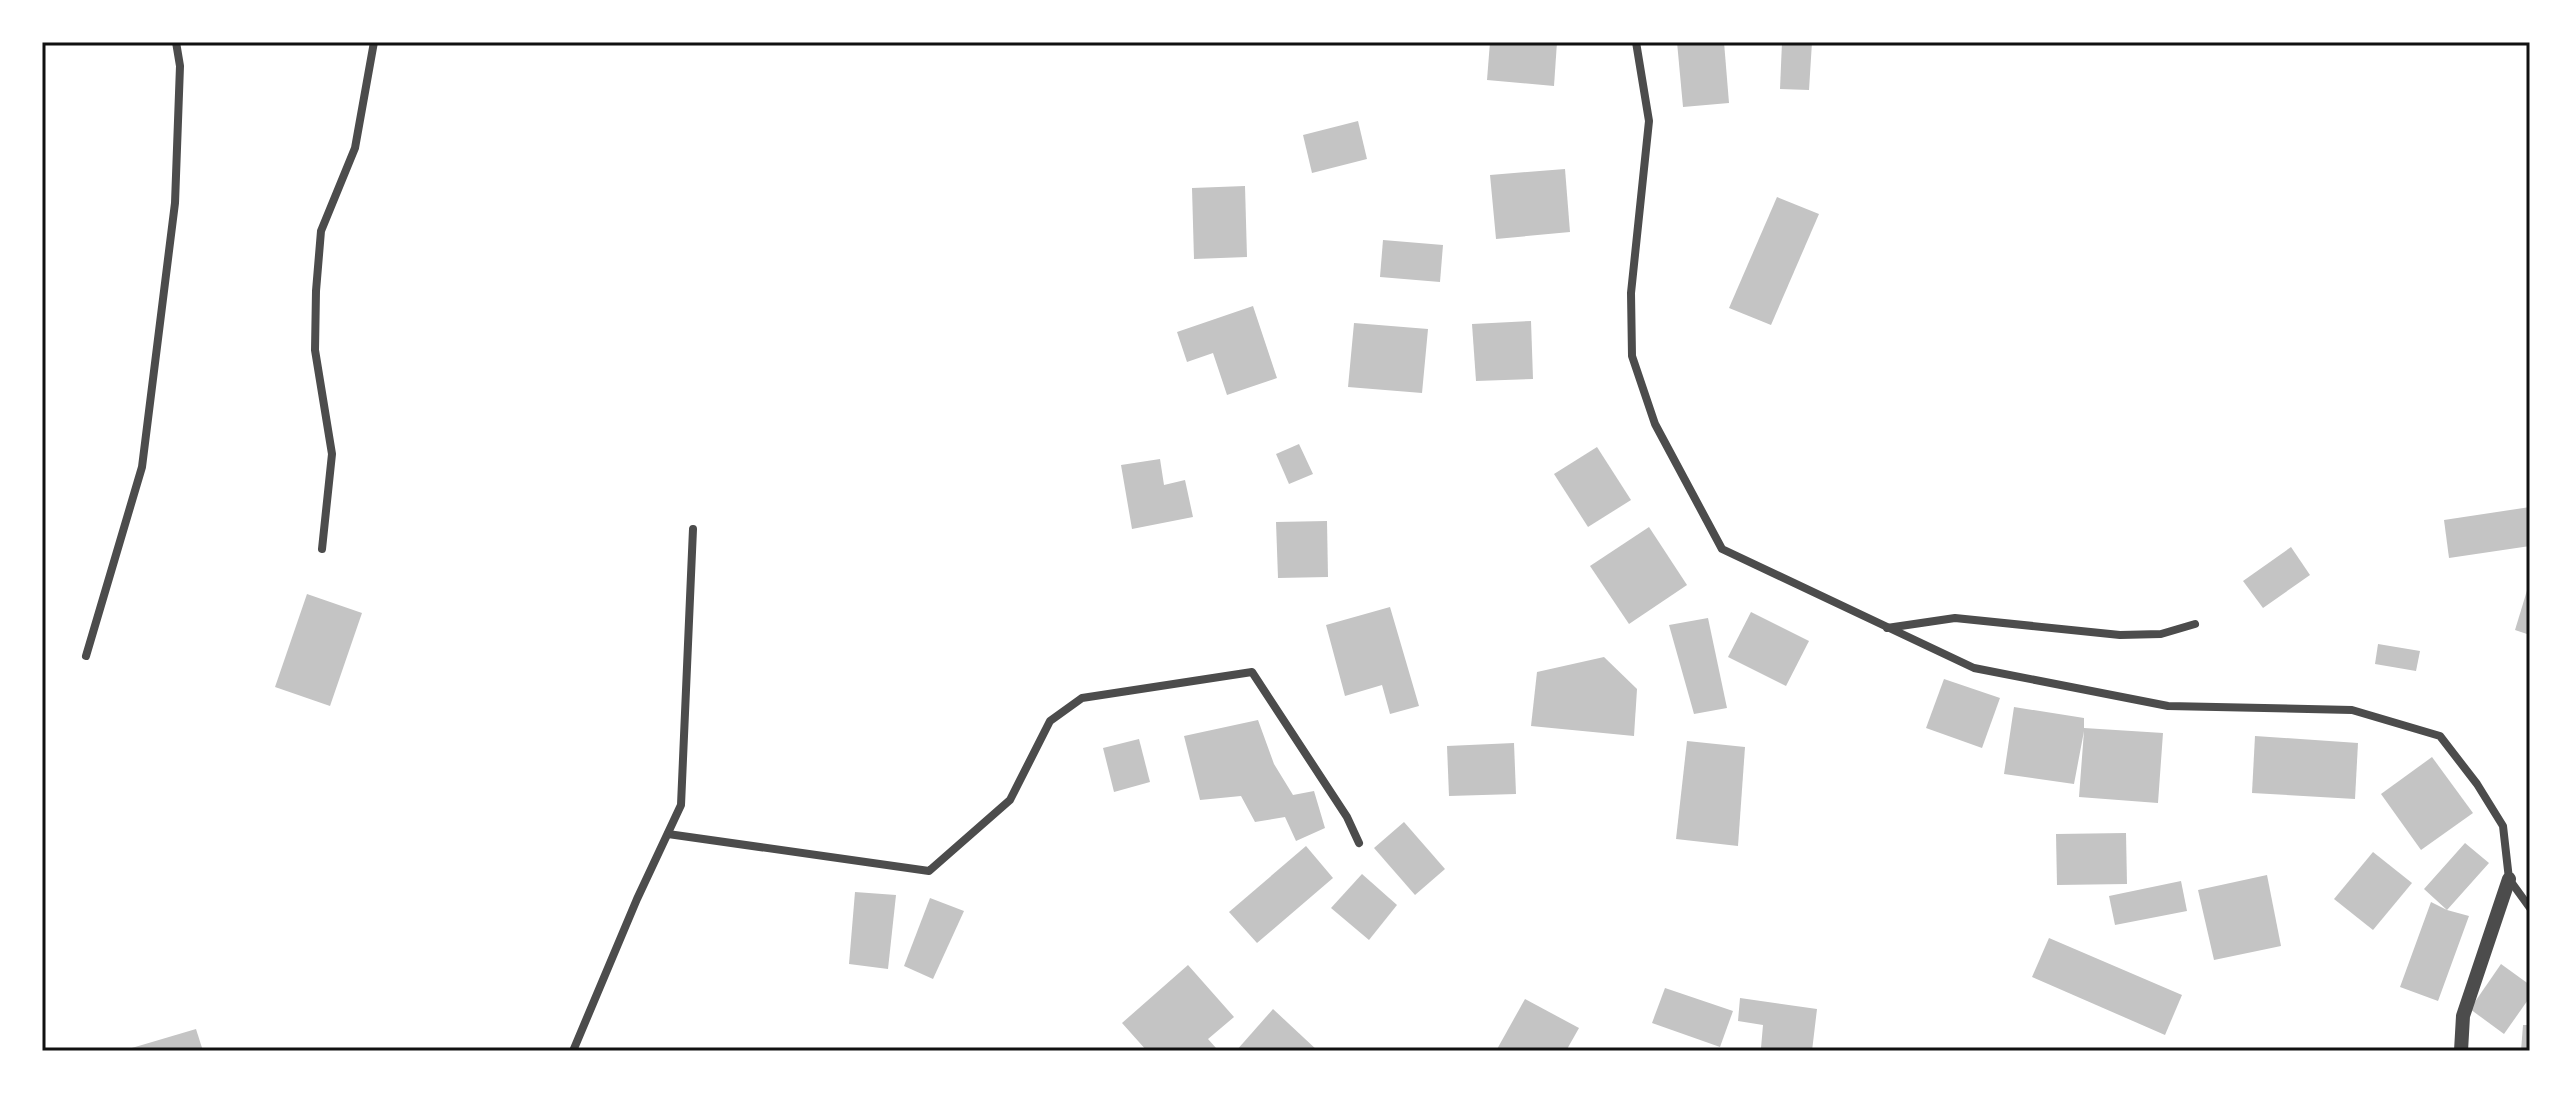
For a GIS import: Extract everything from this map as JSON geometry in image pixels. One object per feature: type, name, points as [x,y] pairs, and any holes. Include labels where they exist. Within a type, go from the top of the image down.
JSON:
[{"type":"street","points":[[86,656],[142,467],[175,203],[180,66],[176,42]]},
{"type":"street","points":[[322,549],[332,454],[315,350],[321,231],[355,148],[374,42]]},
{"type":"street","points":[[1636,42],[1649,121],[1631,293],[1632,356],[1655,424],[1722,549],[1974,668],[2168,706],[2352,710],[2440,736],[2477,784],[2503,826],[2509,879],[2463,1016],[2461,1051]]},
{"type":"street","points":[[573,1051],[681,805],[693,529]]},
{"type":"street","points":[[1886,629],[1955,618],[2120,635],[2161,634],[2195,624]]},
{"type":"street","points":[[668,834],[929,871],[1010,800],[1050,721],[1082,698],[1252,672],[1347,817],[1359,843]]},
{"type":"street","points":[[2509,879],[2530,908]]},
{"type":"building","points":[[1490,42],[1557,42],[1554,86],[1487,80]]},
{"type":"building","points":[[1677,42],[1724,42],[1729,103],[1683,107]]},
{"type":"building","points":[[1782,42],[1812,42],[1809,90],[1780,89]]},
{"type":"building","points":[[1358,121],[1367,159],[1312,173],[1303,135]]},
{"type":"building","points":[[1565,169],[1570,232],[1496,239],[1490,175]]},
{"type":"building","points":[[1245,186],[1247,257],[1194,259],[1192,188]]},
{"type":"building","points":[[1777,197],[1819,214],[1771,325],[1729,308]]},
{"type":"building","points":[[1383,240],[1443,245],[1440,282],[1380,277]]},
{"type":"building","points":[[1253,306],[1277,378],[1227,395],[1213,353],[1187,362],[1177,332]]},
{"type":"building","points":[[1531,321],[1533,379],[1476,381],[1472,324]]},
{"type":"building","points":[[1354,323],[1428,329],[1422,393],[1348,387]]},
{"type":"building","points":[[1299,444],[1313,474],[1289,484],[1276,454]]},
{"type":"building","points":[[1597,447],[1631,500],[1588,527],[1554,474]]},
{"type":"building","points":[[1160,459],[1164,485],[1185,480],[1193,517],[1132,529],[1121,465]]},
{"type":"building","points":[[2530,507],[2530,546],[2449,558],[2444,520]]},
{"type":"building","points":[[1327,521],[1328,577],[1278,578],[1276,522]]},
{"type":"building","points":[[1649,527],[1687,585],[1629,624],[1590,566]]},
{"type":"building","points":[[2291,547],[2310,575],[2263,608],[2243,581]]},
{"type":"building","points":[[2530,584],[2530,635],[2515,630]]},
{"type":"building","points":[[307,594],[362,613],[330,706],[275,687]]},
{"type":"building","points":[[1390,607],[1419,706],[1390,714],[1382,685],[1345,696],[1326,625]]},
{"type":"building","points":[[1751,612],[1809,641],[1786,686],[1728,657]]},
{"type":"building","points":[[1708,618],[1727,708],[1694,714],[1669,625]]},
{"type":"building","points":[[2378,644],[2420,651],[2416,671],[2375,664]]},
{"type":"building","points":[[1604,657],[1637,689],[1634,736],[1531,726],[1537,672]]},
{"type":"building","points":[[1944,679],[2000,698],[1982,748],[1926,728]]},
{"type":"building","points":[[2014,707],[2084,718],[2084,728],[2163,733],[2158,803],[2079,797],[2084,731],[2074,784],[2004,774]]},
{"type":"building","points":[[1258,720],[1274,764],[1293,795],[1314,791],[1325,828],[1296,841],[1285,817],[1255,822],[1241,796],[1200,800],[1184,736]]},
{"type":"building","points":[[2255,736],[2358,743],[2355,799],[2252,793]]},
{"type":"building","points":[[1139,739],[1150,782],[1114,792],[1103,748]]},
{"type":"building","points":[[1687,741],[1745,747],[1738,846],[1676,839]]},
{"type":"building","points":[[1514,743],[1516,794],[1449,796],[1447,746]]},
{"type":"building","points":[[2432,757],[2473,813],[2421,850],[2381,794]]},
{"type":"building","points":[[1404,822],[1445,869],[1415,895],[1374,848]]},
{"type":"building","points":[[2126,833],[2127,884],[2057,885],[2056,834]]},
{"type":"building","points":[[2465,843],[2489,863],[2447,910],[2424,889]]},
{"type":"building","points":[[1306,846],[1333,878],[1257,943],[1229,912]]},
{"type":"building","points":[[2373,852],[2412,883],[2373,930],[2334,899]]},
{"type":"building","points":[[1362,874],[1397,905],[1369,940],[1331,908]]},
{"type":"building","points":[[2267,875],[2281,946],[2214,960],[2198,890]]},
{"type":"building","points":[[2181,881],[2187,911],[2115,925],[2109,896]]},
{"type":"building","points":[[855,892],[896,895],[888,969],[849,964]]},
{"type":"building","points":[[930,898],[964,911],[933,979],[904,966]]},
{"type":"building","points":[[2431,902],[2469,916],[2438,1001],[2400,987]]},
{"type":"building","points":[[2049,938],[2182,995],[2165,1035],[2032,977]]},
{"type":"building","points":[[2501,964],[2530,985],[2530,997],[2504,1034],[2470,1009]]},
{"type":"building","points":[[1188,965],[1234,1017],[1208,1039],[1216,1048],[1213,1051],[1147,1051],[1122,1023]]},
{"type":"building","points":[[1665,988],[1733,1011],[1720,1047],[1652,1023]]},
{"type":"building","points":[[1740,998],[1817,1009],[1812,1051],[1761,1048],[1763,1025],[1738,1021]]},
{"type":"building","points":[[1525,999],[1579,1028],[1566,1051],[1496,1051]]},
{"type":"building","points":[[1273,1009],[1318,1051],[1236,1051]]},
{"type":"building","points":[[2523,1025],[2530,1025],[2530,1051],[2521,1051]]},
{"type":"building","points":[[196,1029],[203,1051],[125,1051],[125,1050]]}]
